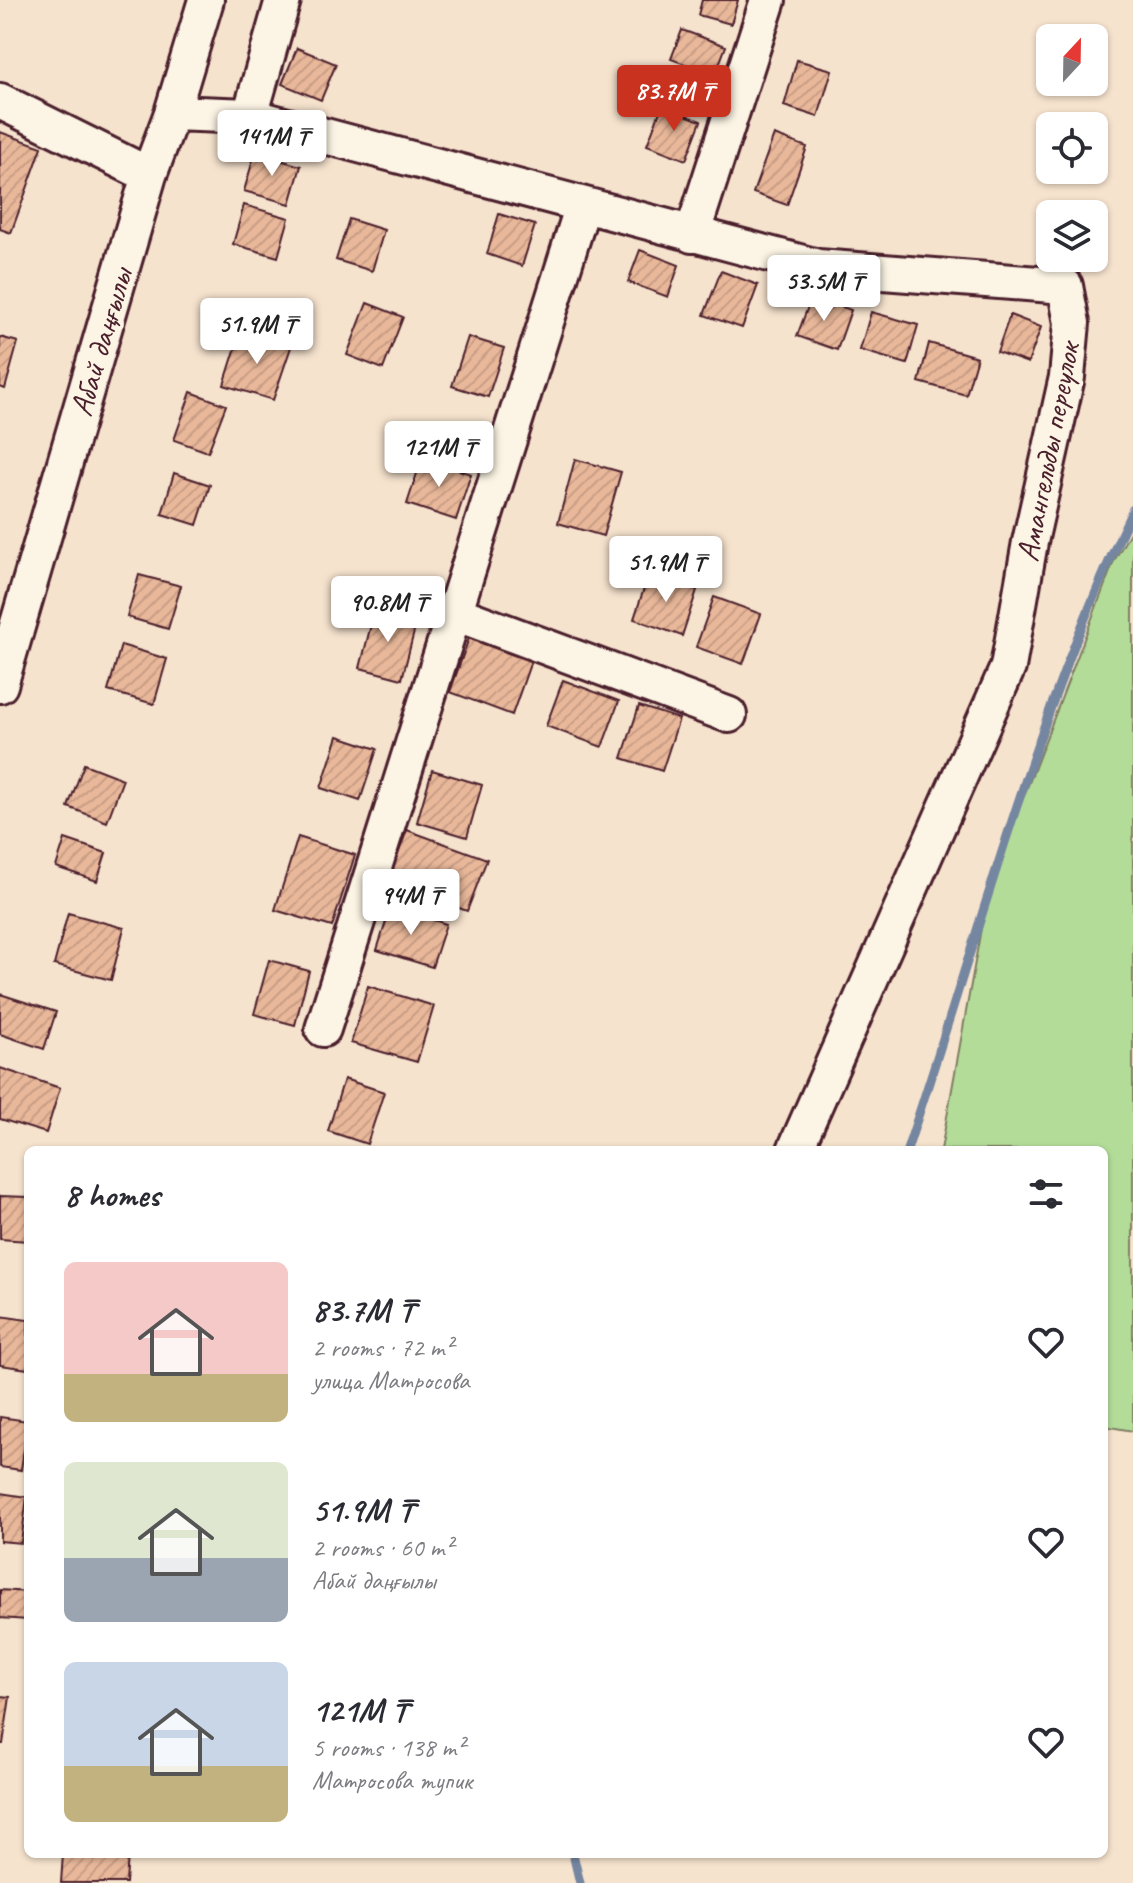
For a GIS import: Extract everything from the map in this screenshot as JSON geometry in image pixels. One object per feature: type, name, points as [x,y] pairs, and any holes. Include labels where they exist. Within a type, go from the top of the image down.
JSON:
[{"type":"street","name":"Абай даңғылы","points":[[0,685],[149,175],[172,113],[206,0]]},
{"type":"street","points":[[250,116],[283,0]]},
{"type":"street","points":[[692,235],[768,0]]},
{"type":"street","points":[[0,101],[149,175]]},
{"type":"street","name":"Амангельды переулок","points":[[172,113],[250,116],[818,267],[1065,286],[1072,323],[1067,377],[1008,667],[799,1146]]},
{"type":"street","points":[[323,1029],[583,205]]},
{"type":"street","points":[[455,613],[729,715]]},
{"type":"green space","points":[[1133,527],[1133,1431],[1108,1427],[1108,1146],[942,1146],[988,890],[1114,561]]},
{"type":"building","points":[[702,0],[738,0],[731,24],[698,15]]},
{"type":"building","points":[[682,30],[726,46],[715,75],[671,59]]},
{"type":"building","points":[[297,48],[336,64],[321,100],[282,84]]},
{"type":"building","points":[[797,60],[832,70],[818,117],[784,106]]},
{"type":"building","points":[[662,106],[701,121],[686,160],[647,145]]},
{"type":"building","points":[[0,132],[42,147],[11,233],[0,229]]},
{"type":"building","points":[[774,135],[807,147],[787,205],[753,193]]},
{"type":"building","points":[[255,153],[301,166],[290,204],[244,191]]},
{"type":"building","points":[[244,205],[289,218],[278,257],[233,244]]},
{"type":"building","points":[[499,214],[535,225],[522,266],[487,254]]},
{"type":"building","points":[[349,219],[384,230],[372,271],[336,260]]},
{"type":"building","points":[[640,250],[679,265],[668,297],[628,282]]},
{"type":"building","points":[[721,271],[758,285],[742,328],[704,315]]},
{"type":"building","points":[[812,296],[851,310],[837,350],[797,336]]},
{"type":"building","points":[[367,303],[403,317],[383,369],[347,355]]},
{"type":"building","points":[[871,312],[918,325],[907,364],[860,350]]},
{"type":"building","points":[[1010,315],[1041,327],[1028,363],[997,352]]},
{"type":"building","points":[[241,331],[291,347],[273,400],[224,385]]},
{"type":"building","points":[[0,337],[18,342],[5,389],[0,387]]},
{"type":"building","points":[[468,337],[504,348],[488,397],[452,386]]},
{"type":"building","points":[[929,343],[977,357],[966,395],[919,382]]},
{"type":"building","points":[[191,392],[226,405],[208,452],[174,440]]},
{"type":"building","points":[[422,458],[471,474],[456,520],[407,504]]},
{"type":"building","points":[[575,459],[621,472],[603,536],[558,523]]},
{"type":"building","points":[[174,473],[210,485],[197,525],[162,514]]},
{"type":"building","points":[[649,573],[697,590],[682,636],[634,619]]},
{"type":"building","points":[[139,575],[181,586],[168,629],[127,617]]},
{"type":"building","points":[[714,597],[761,614],[743,664],[696,647]]},
{"type":"building","points":[[375,609],[417,620],[402,679],[360,668]]},
{"type":"building","points":[[469,638],[531,661],[512,715],[450,692]]},
{"type":"building","points":[[121,645],[167,659],[154,704],[108,691]]},
{"type":"building","points":[[563,680],[619,701],[602,747],[546,726]]},
{"type":"building","points":[[639,706],[679,719],[662,771],[622,758]]},
{"type":"building","points":[[338,736],[377,749],[360,801],[321,788]]},
{"type":"building","points":[[84,764],[123,779],[107,822],[68,807]]},
{"type":"building","points":[[432,770],[482,785],[467,837],[417,822]]},
{"type":"building","points":[[407,830],[487,859],[467,911],[388,882]]},
{"type":"building","points":[[298,837],[355,855],[332,927],[275,910]]},
{"type":"building","points":[[65,839],[106,853],[97,881],[56,867]]},
{"type":"building","points":[[391,906],[446,924],[432,967],[377,950]]},
{"type":"building","points":[[68,913],[124,928],[111,980],[54,965]]},
{"type":"building","points":[[269,960],[309,971],[295,1025],[254,1014]]},
{"type":"building","points":[[368,986],[434,1006],[417,1062],[351,1043]]},
{"type":"building","points":[[0,994],[56,1012],[44,1049],[0,1034]]},
{"type":"building","points":[[0,1068],[60,1088],[46,1133],[0,1119]]},
{"type":"building","points":[[344,1079],[384,1092],[367,1144],[328,1131]]},
{"type":"building","points":[[0,1196],[24,1197],[24,1241],[0,1239]]},
{"type":"building","points":[[0,1316],[24,1319],[24,1368],[0,1365]]},
{"type":"building","points":[[0,1417],[24,1420],[21,1470],[0,1467]]},
{"type":"building","points":[[0,1493],[24,1497],[21,1543],[0,1541]]},
{"type":"building","points":[[0,1590],[24,1592],[24,1620],[0,1618]]},
{"type":"building","points":[[0,1696],[10,1697],[3,1744],[0,1744]]},
{"type":"building","points":[[63,1858],[128,1858],[126,1883],[61,1883]]},
{"type":"waterway","points":[[908,1146],[1037,745],[1066,665],[1133,509]]},
{"type":"waterway","points":[[574,1858],[580,1883]]}]
